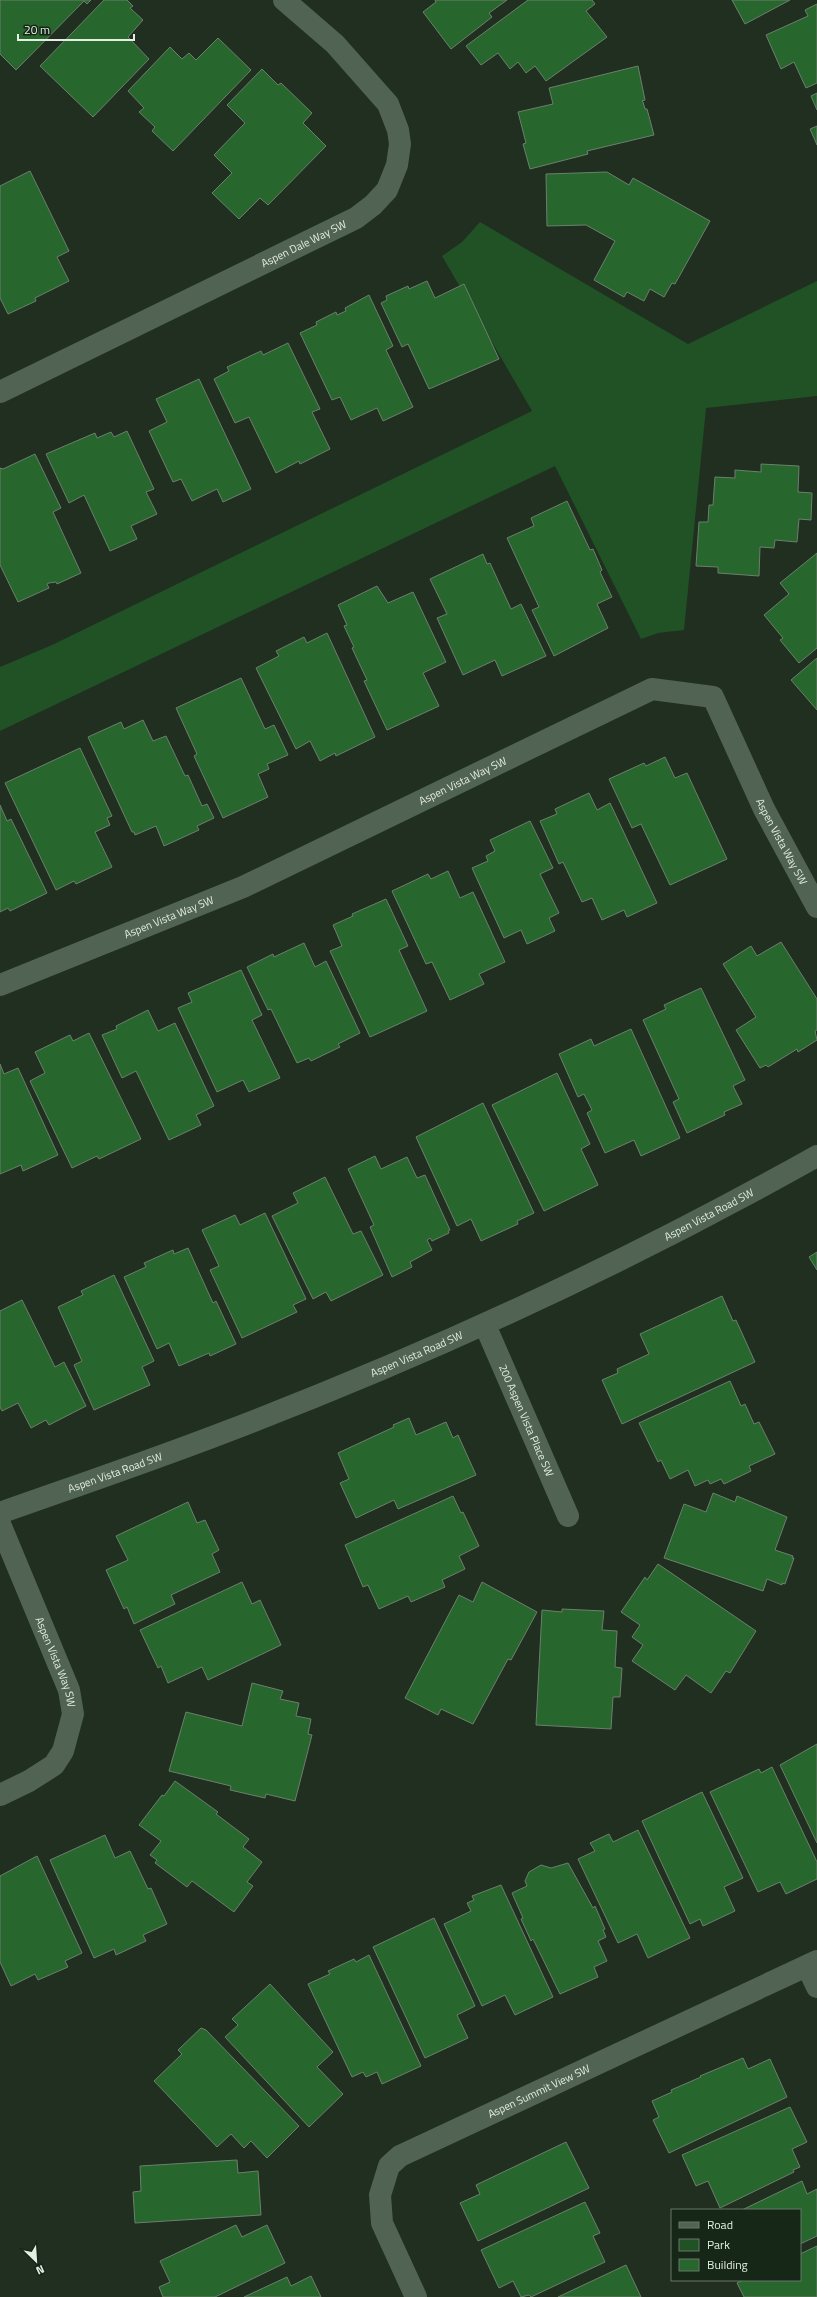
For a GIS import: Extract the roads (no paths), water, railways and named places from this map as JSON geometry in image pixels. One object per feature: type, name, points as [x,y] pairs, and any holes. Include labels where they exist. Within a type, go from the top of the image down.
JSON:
[{"type":"street","name":"Aspen Dale Way SW","points":[[0,392],[356,218],[373,205],[387,190],[397,164],[400,144],[398,130],[388,104],[335,44],[284,0]]},
{"type":"street","name":"Aspen Vista Way SW","points":[[0,985],[243,887],[652,689],[713,697],[764,810],[817,907]]},
{"type":"street","name":"Aspen Vista Road SW","points":[[0,1513],[228,1431],[485,1325],[737,1201],[817,1156]]},
{"type":"street","name":"200 Aspen Vista Place SW","points":[[485,1325],[568,1516]]},
{"type":"street","name":"Aspen Vista Way SW","points":[[0,1524],[69,1690],[73,1714],[64,1751],[54,1765],[29,1781],[0,1795]]},
{"type":"street","points":[[812,1963],[817,1987]]},
{"type":"street","name":"Aspen Summit View SW","points":[[416,2297],[382,2223],[380,2195],[389,2166],[400,2156],[812,1963]]}]
